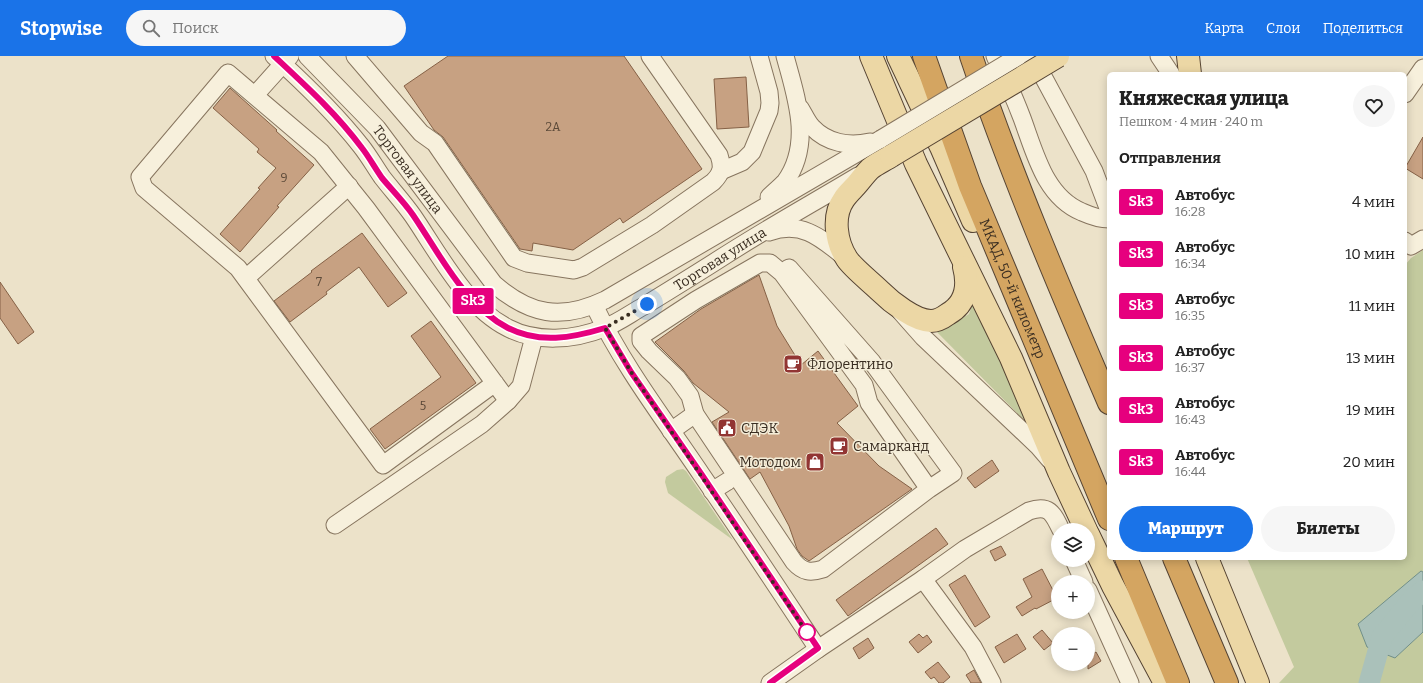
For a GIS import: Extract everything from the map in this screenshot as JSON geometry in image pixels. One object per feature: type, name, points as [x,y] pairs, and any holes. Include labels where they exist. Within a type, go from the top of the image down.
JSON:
[{"type":"highway","name":"МКАД, 50-й километр","points":[[924,56],[970,186],[1107,514]]},
{"type":"highway","points":[[971,56],[1012,170],[1107,398]]},
{"type":"highway","points":[[1127,560],[1178,683]]},
{"type":"highway","points":[[1175,560],[1227,683]]},
{"type":"main road","points":[[871,56],[916,164],[1011,358],[1059,472],[1083,523]]},
{"type":"main road","points":[[898,56],[941,147],[987,253],[1019,306]]},
{"type":"main road","points":[[886,148],[1058,56]]},
{"type":"main road","points":[[1188,56],[1190,72]]},
{"type":"main road","name":"Торговая улица","points":[[871,169],[886,148]]},
{"type":"main road","points":[[871,169],[844,199],[837,219],[837,232],[840,244],[848,260],[892,302],[916,317],[932,321],[944,317],[962,302],[966,292],[967,278],[961,256]]},
{"type":"main road","points":[[1095,548],[1165,683]]},
{"type":"main road","points":[[1208,560],[1258,683]]},
{"type":"street","name":"Торговая улица","points":[[307,56],[377,128],[479,265],[498,288],[508,296],[526,306],[546,312],[562,313],[594,306],[755,212],[886,148]]},
{"type":"street","points":[[355,56],[421,133],[435,143],[514,258],[527,263],[574,270],[583,267],[652,225],[713,182],[721,171],[722,164],[719,155],[650,56]]},
{"type":"street","points":[[721,171],[742,162],[752,152],[769,111],[769,92],[759,56]]},
{"type":"street","points":[[755,212],[785,182],[792,168],[798,150],[801,129],[799,106],[785,56]]},
{"type":"street","points":[[996,56],[1016,102],[1043,174],[1052,187],[1062,200],[1073,208],[1088,215],[1107,214]]},
{"type":"street","points":[[799,106],[811,126],[821,136],[832,141],[846,144],[862,144],[886,148],[1019,56]]},
{"type":"street","points":[[1032,56],[1094,171],[1107,211]]},
{"type":"street","points":[[1159,56],[1170,72]]},
{"type":"street","name":"Торговая улица","points":[[282,59],[324,103],[361,147],[412,214],[462,287],[476,304],[506,327],[521,334],[534,337],[546,338],[577,336],[605,328],[684,281],[748,240],[871,169]]},
{"type":"street","points":[[255,96],[282,59]]},
{"type":"street","points":[[1407,91],[1423,68]]},
{"type":"street","points":[[495,383],[383,465],[238,268],[144,188],[140,177],[228,73],[321,152],[366,208],[495,383],[508,401]]},
{"type":"street","points":[[246,278],[349,186]]},
{"type":"street","points":[[748,240],[776,230],[795,229],[807,231],[819,237],[848,260]]},
{"type":"street","points":[[1407,243],[1411,246],[1423,239]]},
{"type":"street","points":[[782,273],[789,268],[872,362],[953,473],[929,489],[822,569],[814,572],[804,571],[794,562],[695,414],[690,396],[677,378],[642,343],[641,338],[696,300],[760,263],[770,263],[782,273],[864,385],[869,403],[929,489]]},
{"type":"street","points":[[684,281],[696,300]]},
{"type":"street","points":[[892,302],[923,337],[1038,446],[1059,472]]},
{"type":"street","points":[[594,306],[631,372],[818,648]]},
{"type":"street","points":[[335,524],[482,424],[508,401],[521,386],[534,337]]},
{"type":"street","points":[[671,431],[695,414]]},
{"type":"street","points":[[712,491],[728,481]]},
{"type":"street","points":[[724,509],[741,505],[756,505]]},
{"type":"street","points":[[770,683],[818,648],[924,579],[965,544],[1029,511],[1038,508],[1047,509],[1055,517],[1058,523]]},
{"type":"street","points":[[924,579],[973,647],[992,683]]},
{"type":"street","points":[[1095,606],[1130,683]]},
{"type":"green space","points":[[1423,250],[1423,572],[1421,571],[1358,625],[1395,658],[1423,632],[1423,683],[1279,683],[1294,667],[1248,560],[1407,560],[1407,263]]},
{"type":"green space","points":[[974,299],[1026,422],[932,327],[954,323],[969,314]]},
{"type":"green space","points":[[683,469],[686,471],[733,540],[668,493],[665,482],[666,477],[677,470]]},
{"type":"water","points":[[1421,571],[1423,572],[1423,632],[1395,658],[1367,647],[1358,624]]},
{"type":"building","points":[[448,56],[624,56],[702,169],[623,223],[620,218],[573,250],[533,243],[532,251],[520,249],[443,137],[434,130],[404,86]]},
{"type":"building","points":[[746,77],[749,127],[717,129],[714,79]]},
{"type":"building","points":[[230,88],[314,165],[277,206],[279,207],[240,252],[220,234],[260,189],[258,188],[276,168],[257,152],[259,149],[213,108]]},
{"type":"building","points":[[1423,137],[1423,179],[1407,169],[1407,165]]},
{"type":"building","points":[[362,233],[407,293],[388,307],[359,267],[290,322],[274,301]]},
{"type":"building","points":[[759,275],[777,326],[801,365],[818,351],[858,406],[837,423],[879,466],[912,489],[809,561],[802,556],[797,549],[789,526],[760,472],[750,479],[712,422],[729,412],[693,383],[684,371],[655,342],[701,309]]},
{"type":"building","points":[[0,282],[34,332],[18,344],[0,318]]},
{"type":"building","points":[[431,321],[476,383],[385,449],[370,429],[441,377],[411,336]]},
{"type":"building","points":[[992,460],[999,471],[975,488],[967,478]]},
{"type":"building","points":[[936,528],[948,544],[848,616],[836,600]]},
{"type":"building","points":[[1001,546],[1006,555],[995,561],[990,551]]},
{"type":"building","points":[[1042,569],[1051,586],[1051,601],[1022,616],[1016,607],[1032,597],[1023,579]]},
{"type":"building","points":[[965,575],[990,617],[975,627],[949,585]]},
{"type":"building","points":[[1042,630],[1051,641],[1051,645],[1044,650],[1033,637]]},
{"type":"building","points":[[919,634],[923,638],[927,635],[932,642],[918,653],[909,642]]},
{"type":"building","points":[[1017,634],[1026,649],[1004,663],[995,647]]},
{"type":"building","points":[[868,638],[874,648],[859,659],[853,648]]},
{"type":"building","points":[[1095,653],[1101,661],[1095,665]]},
{"type":"building","points":[[938,662],[950,677],[943,683],[939,683],[934,677],[931,679],[925,672]]},
{"type":"building","points":[[974,670],[981,683],[971,683],[966,675]]},
{"type":"waterway","points":[[1369,683],[1382,637],[1412,600],[1423,591]]},
{"type":"bus line","name":"Sk3","points":[[274,56],[324,103],[361,147],[412,214],[462,287],[476,304],[491,317],[506,327],[521,334],[534,337],[562,338],[587,334],[605,328],[631,372],[818,648],[770,683]]},
{"type":"place","name":"Флорентино","points":[[793,364]]},
{"type":"place","name":"СДЭК","points":[[727,428]]},
{"type":"place","name":"Самарканд","points":[[839,446]]},
{"type":"place","name":"Мотодом","points":[[815,462]]},
{"type":"route","points":[[647,304],[605,328],[631,372],[808,634],[807,632]]}]
